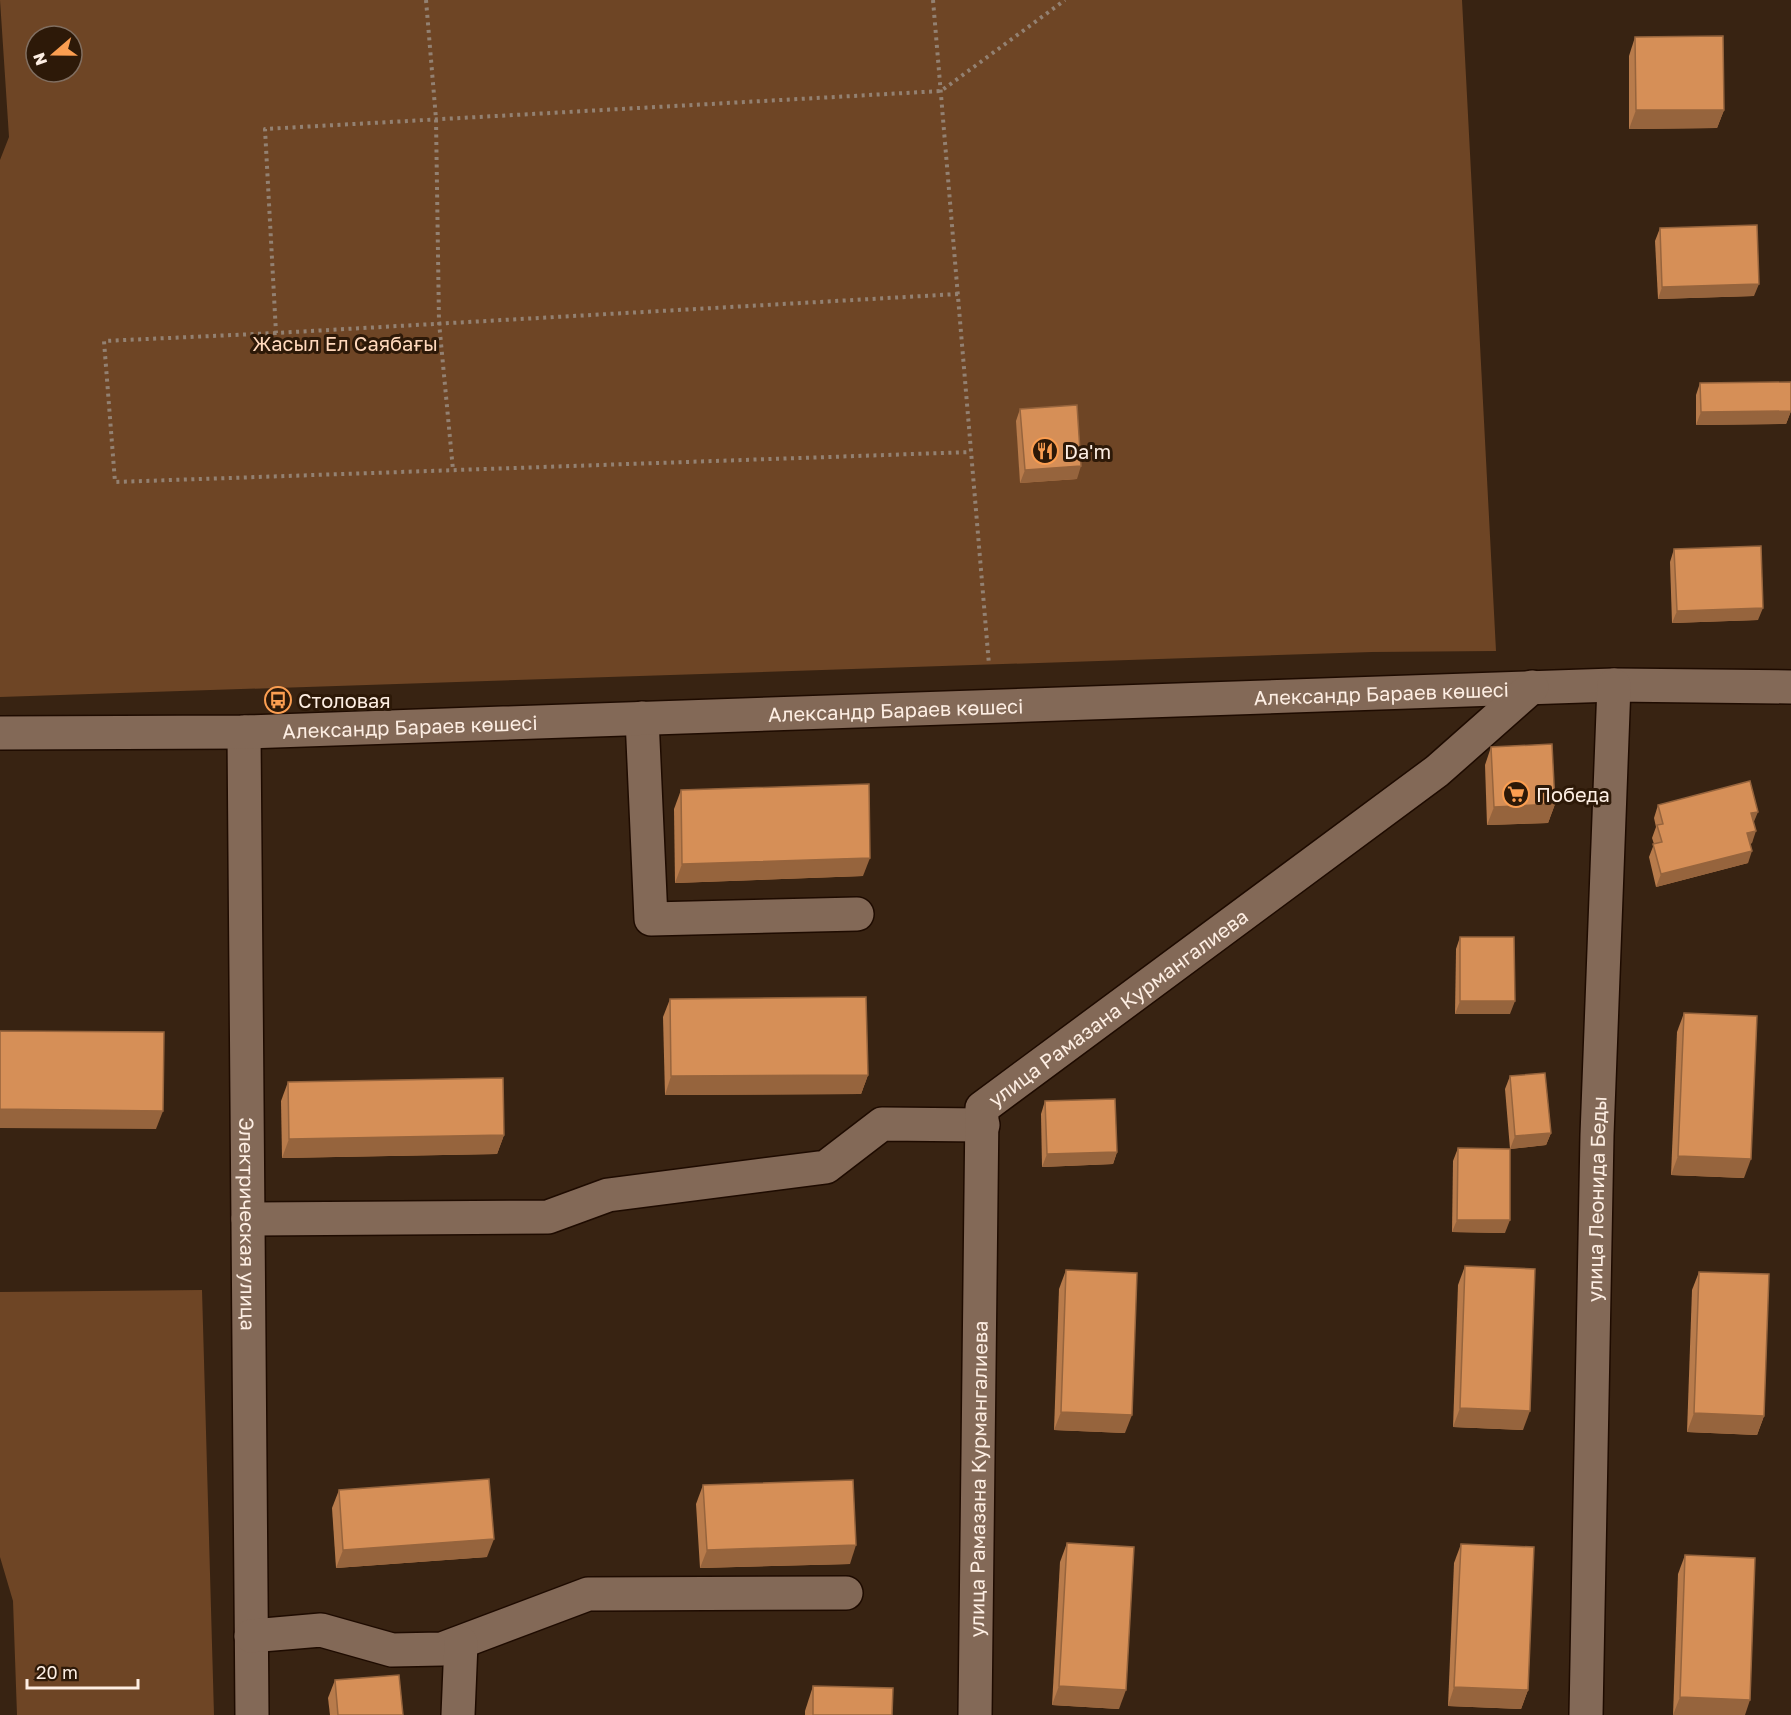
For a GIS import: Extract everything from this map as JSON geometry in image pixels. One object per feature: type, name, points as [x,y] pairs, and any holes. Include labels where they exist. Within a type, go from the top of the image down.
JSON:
[{"type":"street","name":"Александр Бараев көшесі","points":[[0,733],[244,732],[1532,687],[1614,685],[1791,687]]},
{"type":"street","name":"улица Леонида Беды","points":[[1586,1715],[1597,1134],[1614,685]]},
{"type":"street","name":"улица Рамазана Курмангалиева","points":[[975,1715],[982,1108],[1437,771],[1532,687]]},
{"type":"street","points":[[642,718],[651,919],[857,914]]},
{"type":"street","name":"Электрическая улица","points":[[244,732],[252,1715]]},
{"type":"street","points":[[248,1219],[548,1217],[608,1195],[826,1167],[882,1124],[982,1125]]},
{"type":"street","points":[[251,1636],[321,1630],[392,1650],[442,1649],[588,1594],[846,1593]]},
{"type":"street","points":[[458,1715],[461,1643]]},
{"type":"path","points":[[426,0],[436,119],[439,322],[453,470]]},
{"type":"path","points":[[933,0],[988,665]]},
{"type":"path","points":[[276,333],[264,129],[941,91],[1065,0]]},
{"type":"path","points":[[958,294],[104,341],[115,482],[971,452]]},
{"type":"green space","name":"Жасыл Ел Саябағы","points":[[0,0],[1462,0],[1496,651],[1372,652],[0,697],[0,160],[9,137]]},
{"type":"green space","points":[[202,1290],[214,1715],[17,1715],[13,1601],[0,1557],[0,1292]]},
{"type":"building","points":[[1723,36],[1724,110],[1636,110],[1635,37]]},
{"type":"building","points":[[1757,225],[1759,284],[1662,287],[1660,228]]},
{"type":"building","points":[[1791,382],[1791,411],[1701,412],[1700,383]]},
{"type":"building","points":[[1077,405],[1081,466],[1025,470],[1020,409]]},
{"type":"building","points":[[1761,546],[1763,608],[1677,611],[1674,549]]},
{"type":"building","name":"Победа","points":[[1552,744],[1555,804],[1494,807],[1491,747]]},
{"type":"building","points":[[1750,781],[1758,812],[1751,813],[1756,831],[1747,833],[1752,851],[1661,874],[1653,844],[1662,842],[1657,825],[1663,824],[1658,805]]},
{"type":"building","points":[[869,784],[870,858],[682,864],[681,790]]},
{"type":"building","points":[[1460,937],[1514,937],[1515,1001],[1460,1001]]},
{"type":"building","points":[[866,997],[868,1075],[671,1076],[670,999]]},
{"type":"building","points":[[1684,1013],[1757,1016],[1751,1159],[1678,1156]]},
{"type":"building","points":[[0,1031],[164,1032],[163,1111],[0,1109]]},
{"type":"building","points":[[1545,1073],[1551,1133],[1515,1136],[1510,1076]]},
{"type":"building","points":[[503,1078],[504,1135],[289,1139],[288,1082]]},
{"type":"building","points":[[1115,1099],[1117,1152],[1047,1154],[1045,1101]]},
{"type":"building","points":[[1458,1148],[1510,1149],[1510,1220],[1457,1220]]},
{"type":"building","points":[[1465,1266],[1535,1269],[1530,1411],[1460,1408]]},
{"type":"building","points":[[1066,1270],[1137,1273],[1132,1415],[1061,1412]]},
{"type":"building","points":[[1699,1272],[1769,1274],[1764,1416],[1694,1413]]},
{"type":"building","points":[[489,1479],[494,1539],[343,1550],[339,1490]]},
{"type":"building","points":[[853,1480],[856,1545],[707,1550],[703,1485]]},
{"type":"building","points":[[1067,1543],[1134,1547],[1126,1690],[1059,1686]]},
{"type":"building","points":[[1461,1544],[1534,1547],[1528,1690],[1454,1687]]},
{"type":"building","points":[[1685,1555],[1755,1558],[1750,1700],[1680,1697]]},
{"type":"building","points":[[399,1675],[403,1715],[338,1715],[335,1680]]},
{"type":"building","points":[[813,1686],[893,1688],[892,1715],[813,1715]]},
{"type":"place","name":"Da'm","points":[[1045,451]]},
{"type":"place","name":"Столовая","points":[[278,700]]},
{"type":"place","name":"Победа","points":[[1516,794]]}]
